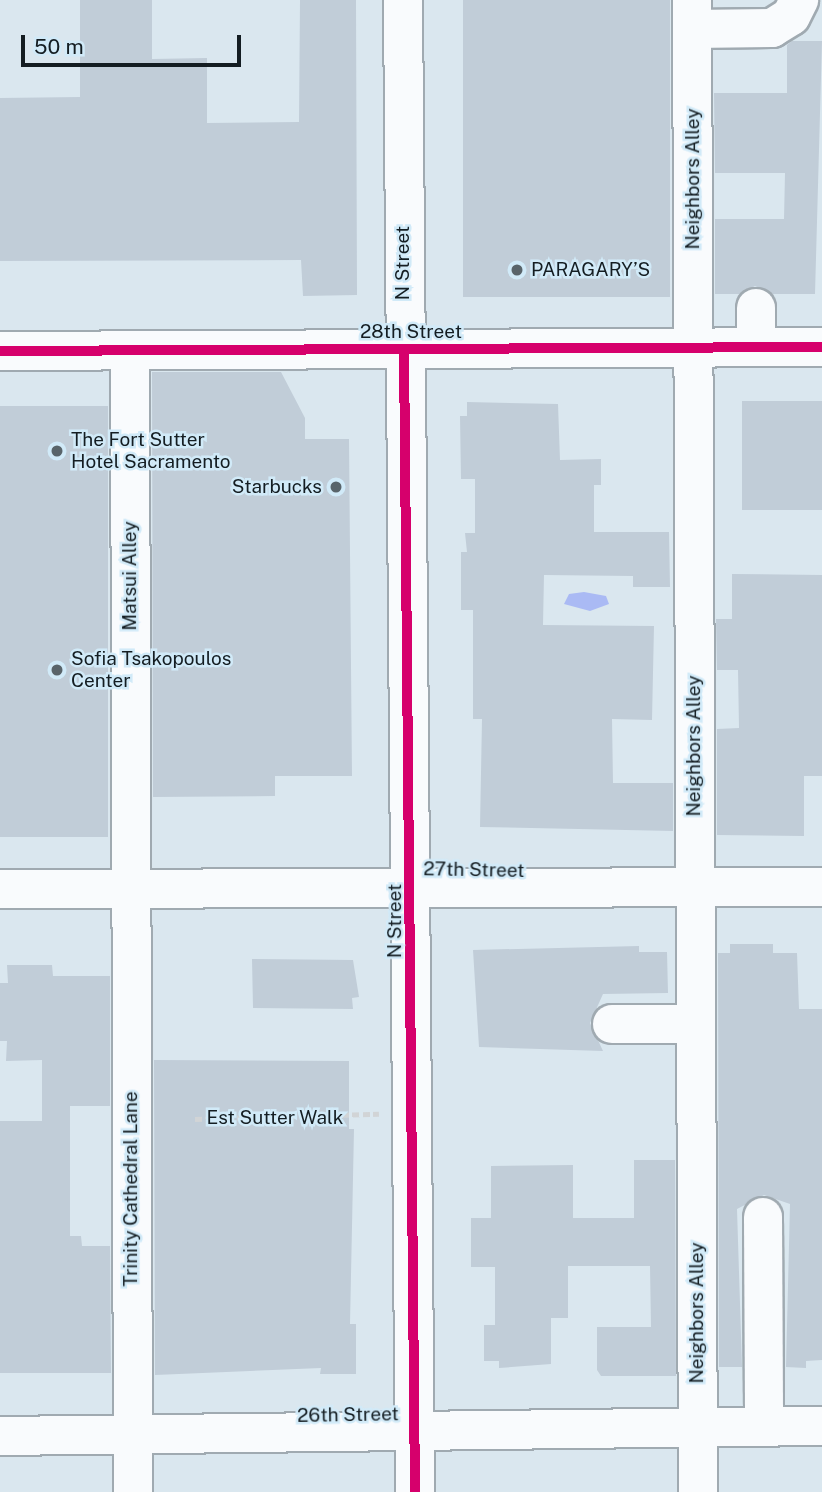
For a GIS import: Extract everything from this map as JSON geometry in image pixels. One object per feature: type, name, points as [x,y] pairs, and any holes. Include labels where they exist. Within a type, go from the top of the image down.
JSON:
[{"type":"street","name":"N Street","points":[[403,0],[415,1492]]},
{"type":"street","points":[[692,15],[772,28],[786,22],[799,0]]},
{"type":"street","name":"Neighbors Alley","points":[[692,15],[701,210],[693,347],[698,1492]]},
{"type":"street","points":[[756,308],[756,347]]},
{"type":"street","name":"28th Street","points":[[0,351],[822,347]]},
{"type":"street","name":"Matsui Alley","points":[[130,351],[130,886]]},
{"type":"street","name":"27th Street","points":[[0,889],[130,886],[822,887]]},
{"type":"street","name":"Trinity Cathedral Lane","points":[[130,886],[133,1492]]},
{"type":"street","points":[[612,1024],[695,1024]]},
{"type":"street","points":[[763,1217],[764,1426]]},
{"type":"street","name":"26th Street","points":[[0,1436],[822,1426]]},
{"type":"water","points":[[584,592],[606,596],[609,604],[590,611],[564,604],[569,594]]},
{"type":"building","points":[[80,0],[152,0],[152,59],[207,58],[207,123],[299,122],[300,0],[356,0],[357,295],[303,296],[301,260],[0,261],[0,98],[80,97]]},
{"type":"building","points":[[463,0],[670,0],[670,297],[463,297]]},
{"type":"building","points":[[792,41],[822,41],[815,294],[772,294],[755,286],[740,294],[715,294],[715,219],[784,219],[785,173],[715,173],[714,93],[787,93],[787,45]]},
{"type":"building","points":[[152,372],[281,372],[305,418],[305,439],[349,439],[352,776],[275,776],[275,796],[153,797]]},
{"type":"building","points":[[742,401],[822,401],[822,510],[742,510]]},
{"type":"building","points":[[467,402],[558,404],[560,460],[601,459],[601,485],[594,485],[594,532],[669,532],[670,587],[633,587],[633,576],[544,575],[543,625],[654,626],[652,720],[612,719],[613,783],[673,783],[673,831],[480,827],[482,719],[473,719],[473,610],[461,610],[461,552],[467,552],[465,533],[475,533],[475,479],[461,479],[460,416],[467,416]]},
{"type":"building","name":"Sofia Tsakopoulos Center","points":[[0,406],[108,406],[108,837],[0,837]]},
{"type":"building","points":[[732,574],[822,575],[822,776],[804,776],[804,836],[717,835],[717,729],[739,728],[738,670],[717,670],[716,619],[732,619]]},
{"type":"building","points":[[730,944],[773,944],[773,953],[797,953],[799,1009],[822,1009],[822,1360],[806,1361],[806,1368],[786,1367],[790,1204],[764,1195],[737,1209],[742,1367],[719,1367],[718,953],[730,953]]},
{"type":"building","points":[[639,946],[639,952],[667,952],[668,993],[603,994],[590,1023],[603,1051],[479,1047],[473,950]]},
{"type":"building","points":[[252,959],[353,960],[359,997],[352,998],[353,1009],[253,1008]]},
{"type":"building","points":[[7,965],[52,965],[53,976],[110,976],[110,1106],[70,1106],[70,1236],[81,1236],[82,1246],[110,1246],[111,1373],[0,1373],[0,1121],[42,1121],[42,1060],[6,1061],[7,1041],[0,1041],[0,983],[8,983]]},
{"type":"building","points":[[154,1060],[349,1061],[349,1129],[354,1129],[350,1324],[356,1324],[356,1374],[320,1374],[321,1368],[155,1375]]},
{"type":"building","points":[[634,1160],[675,1160],[676,1376],[601,1376],[597,1370],[597,1327],[651,1327],[650,1266],[568,1266],[568,1318],[551,1318],[551,1364],[499,1368],[499,1361],[484,1361],[484,1325],[495,1325],[495,1267],[471,1267],[471,1218],[491,1218],[491,1166],[573,1165],[573,1218],[634,1218]]},
{"type":"cycle path","points":[[0,351],[822,347]]},
{"type":"cycle path","points":[[404,349],[415,1492]]},
{"type":"place","name":"PARAGARY’S","points":[[517,270]]},
{"type":"place","name":"The Fort Sutter Hotel Sacramento","points":[[57,451]]},
{"type":"place","name":"Starbucks","points":[[336,487]]},
{"type":"place","name":"Sofia Tsakopoulos Center","points":[[57,670]]}]
